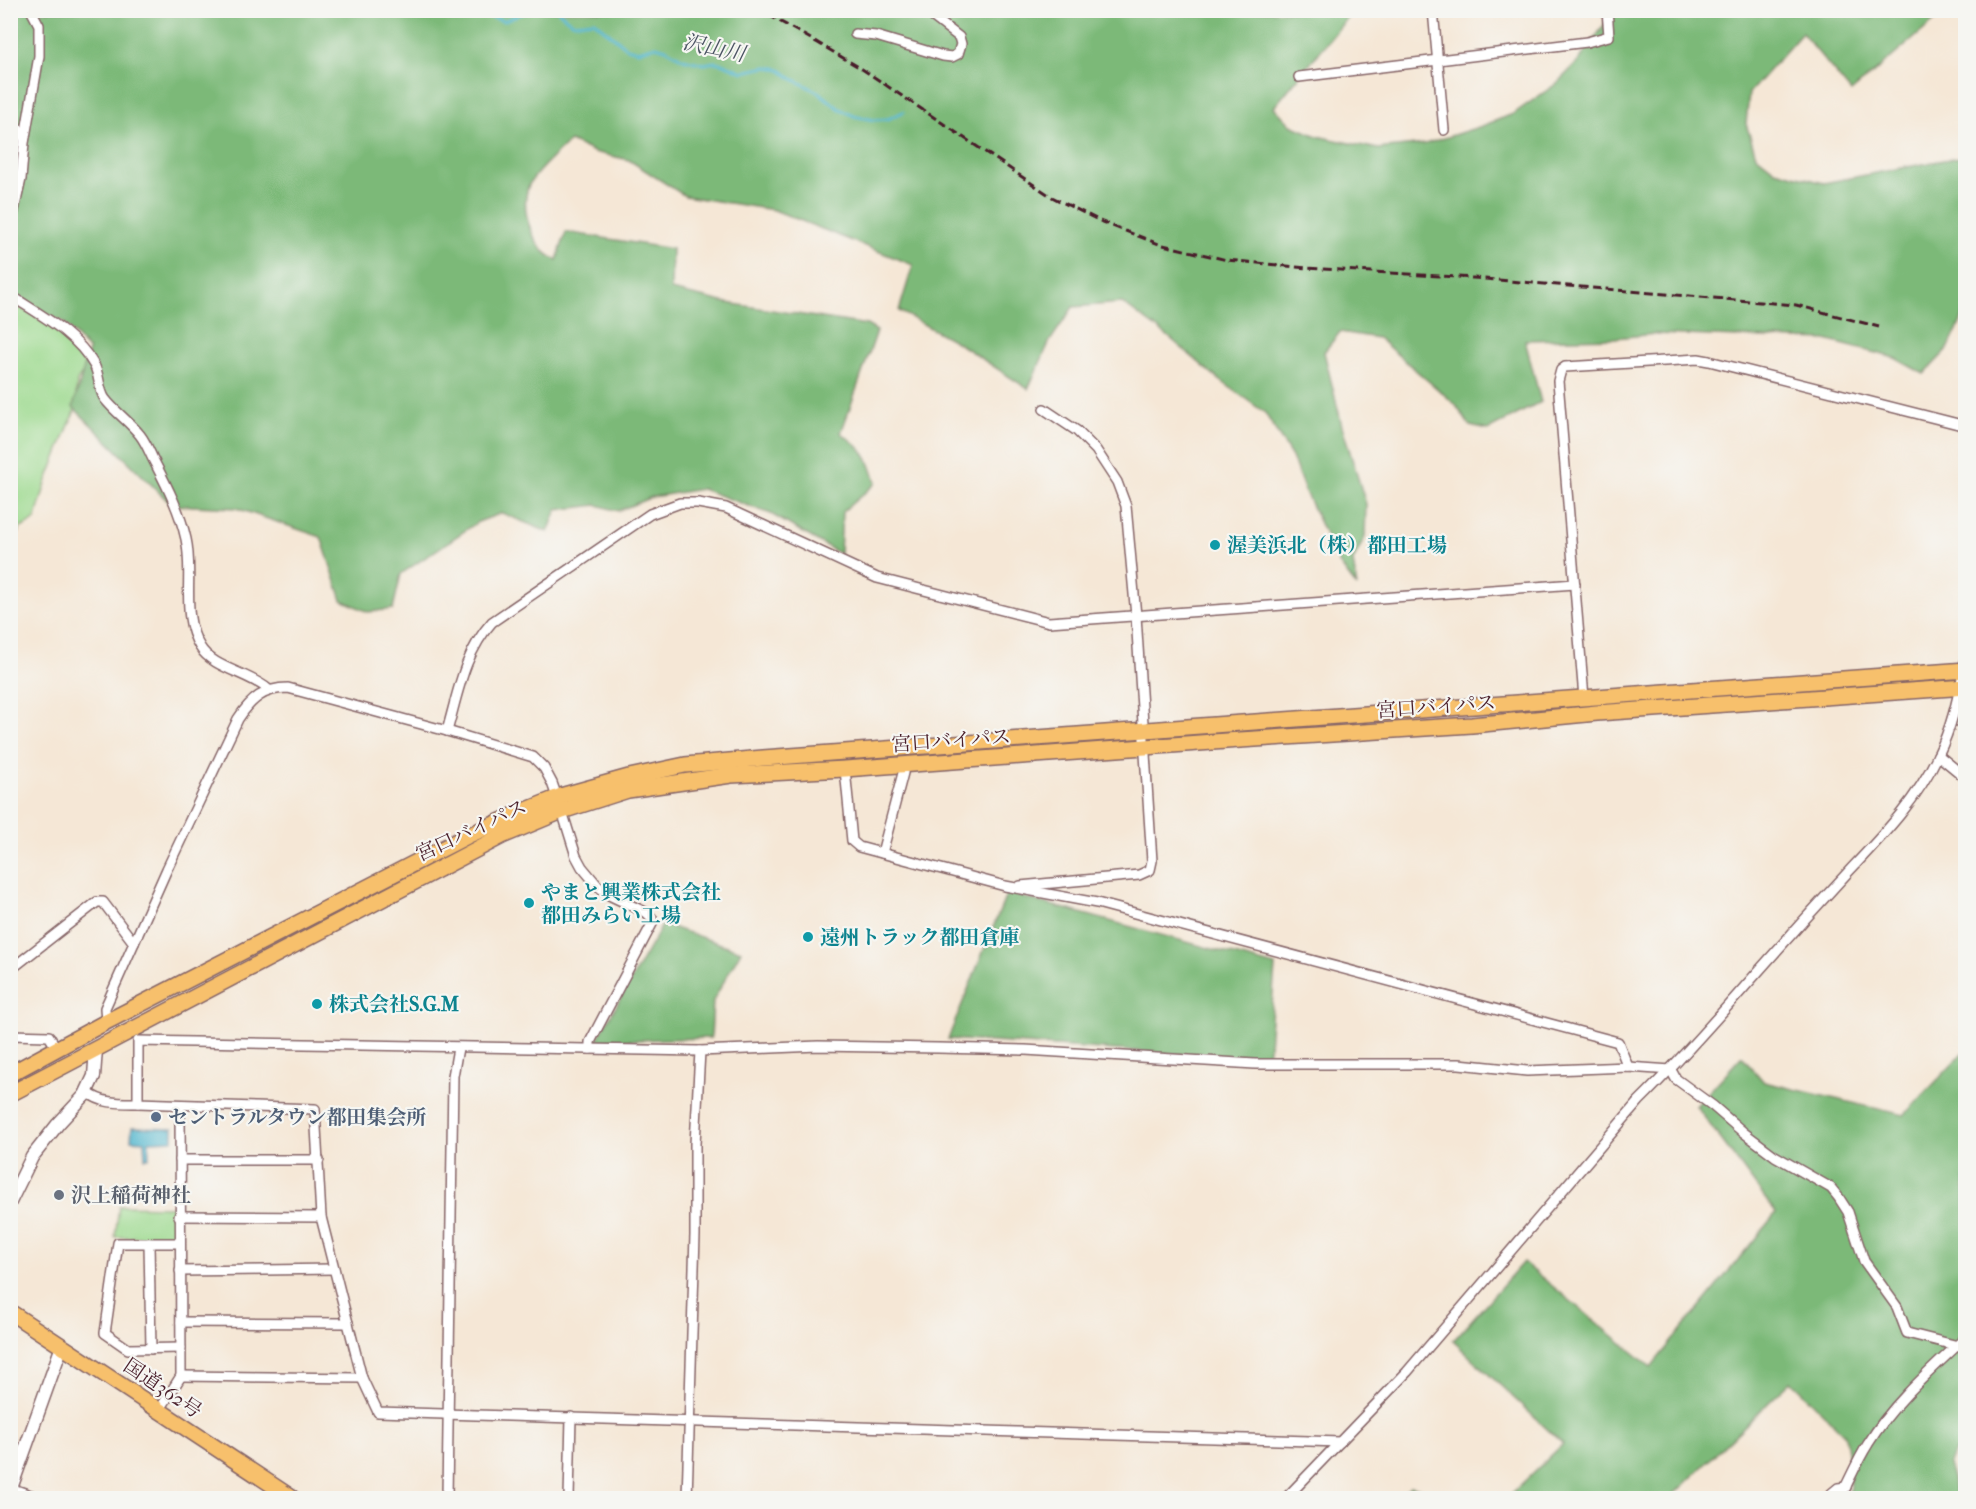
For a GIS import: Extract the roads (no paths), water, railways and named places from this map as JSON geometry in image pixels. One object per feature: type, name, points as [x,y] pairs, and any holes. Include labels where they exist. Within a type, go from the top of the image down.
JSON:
[{"type":"highway","name":"宮口バイパス","points":[[10,1074],[467,836],[560,804],[628,777],[685,765],[1584,698],[1965,667]]},
{"type":"highway","name":"宮口バイパス","points":[[10,1094],[560,804],[628,790],[731,775],[1450,726],[1963,687]]},
{"type":"highway","name":"国道362号","points":[[10,1312],[292,1498]]},
{"type":"street","points":[[10,228],[21,179],[24,142],[39,56],[39,25],[31,10]]},
{"type":"street","points":[[855,34],[876,36],[943,56],[952,57],[958,54],[961,44],[959,37],[924,10]]},
{"type":"street","points":[[1433,10],[1444,130]]},
{"type":"street","points":[[1299,77],[1587,42],[1609,36],[1607,10]]},
{"type":"street","points":[[10,122],[22,132],[24,142]]},
{"type":"street","points":[[10,295],[51,321],[80,345],[96,367],[104,398],[134,428],[147,446],[171,494],[186,537],[189,615],[192,630],[204,654],[251,677],[269,690]]},
{"type":"street","points":[[1584,698],[1558,381],[1561,370],[1565,367],[1698,359],[1965,426]]},
{"type":"street","points":[[1009,887],[1139,875],[1150,870],[1152,861],[1136,616],[1128,519],[1124,500],[1118,482],[1100,455],[1084,437],[1044,409]]},
{"type":"street","points":[[447,731],[466,664],[475,645],[492,622],[650,514],[680,503],[704,503],[726,508],[877,578],[1049,622],[1575,584]]},
{"type":"street","points":[[1286,1498],[1407,1372],[1639,1101],[1671,1070],[1789,936],[1882,838],[1918,790],[1938,755],[1963,687],[1965,667]]},
{"type":"street","points":[[106,1022],[105,1008],[238,719],[251,701],[269,690],[281,688],[296,689],[533,757],[544,768],[560,804],[576,856],[590,878],[607,894],[647,913],[652,918],[652,924],[590,1042],[590,1049]]},
{"type":"street","points":[[1938,755],[1965,778]]},
{"type":"street","points":[[882,853],[904,764]]},
{"type":"street","points":[[845,769],[852,841],[859,847],[1009,887],[1097,903],[1618,1042],[1628,1067]]},
{"type":"street","points":[[10,970],[97,902],[103,902],[134,943]]},
{"type":"street","points":[[10,1035],[49,1036],[57,1049]]},
{"type":"street","points":[[138,1103],[138,1041],[700,1051],[818,1046],[1024,1050],[1255,1064],[1459,1064],[1527,1071],[1628,1067],[1671,1070]]},
{"type":"street","points":[[447,1498],[450,1414],[453,1076],[458,1048]]},
{"type":"street","points":[[10,1202],[32,1157],[87,1092],[94,1076],[96,1049]]},
{"type":"street","points":[[687,1498],[695,1235],[695,1144],[700,1051]]},
{"type":"street","points":[[1671,1070],[1676,1079],[1775,1156],[1831,1188],[1848,1212],[1864,1261],[1898,1307],[1907,1333],[1961,1347]]},
{"type":"street","points":[[87,1092],[93,1097],[110,1102],[315,1108],[321,1217],[362,1378],[378,1412],[1340,1442]]},
{"type":"street","points":[[159,1411],[181,1376],[180,1105]]},
{"type":"street","points":[[180,1160],[319,1160]]},
{"type":"street","points":[[179,1216],[321,1217]]},
{"type":"street","points":[[180,1243],[118,1243],[105,1333],[128,1349],[181,1348]]},
{"type":"street","points":[[149,1243],[150,1349]]},
{"type":"street","points":[[180,1271],[334,1269]]},
{"type":"street","points":[[181,1322],[348,1323]]},
{"type":"street","points":[[1840,1498],[1877,1431],[1908,1392],[1961,1347],[1965,1337]]},
{"type":"street","points":[[39,1498],[11,1489],[62,1346]]},
{"type":"street","points":[[181,1376],[362,1378]]},
{"type":"street","points":[[569,1498],[571,1418]]},
{"type":"street","points":[[1826,1498],[1838,1488],[1846,1487]]},
{"type":"water","points":[[132,1127],[173,1128],[173,1140],[149,1141],[149,1158],[145,1158],[144,1141],[131,1140]]},
{"type":"waterway","name":"沢山川","points":[[470,10],[504,21],[530,10]]},
{"type":"waterway","name":"沢山川","points":[[557,10],[574,23],[594,21],[627,48],[638,51],[656,46],[683,59],[704,64],[715,62],[743,72],[766,67],[775,68],[820,93],[838,108],[854,116],[874,120],[888,119],[903,112]]},
{"type":"railway","points":[[755,10],[772,17],[862,69],[1052,197],[1102,222],[1159,244],[1227,260],[1307,268],[1473,278],[1796,305],[1879,327]]},
{"type":"place","name":"渥美浜北（株）都田工場","points":[[1215,545]]},
{"type":"place","name":"やまと興業株式会社 都田みらい工場","points":[[529,903]]},
{"type":"place","name":"遠州トラック都田倉庫","points":[[808,937]]},
{"type":"place","name":"株式会社S.G.M","points":[[317,1004]]},
{"type":"place","name":"セントラルタウン都田集会所","points":[[156,1117]]},
{"type":"place","name":"沢上稲荷神社","points":[[59,1195]]}]
